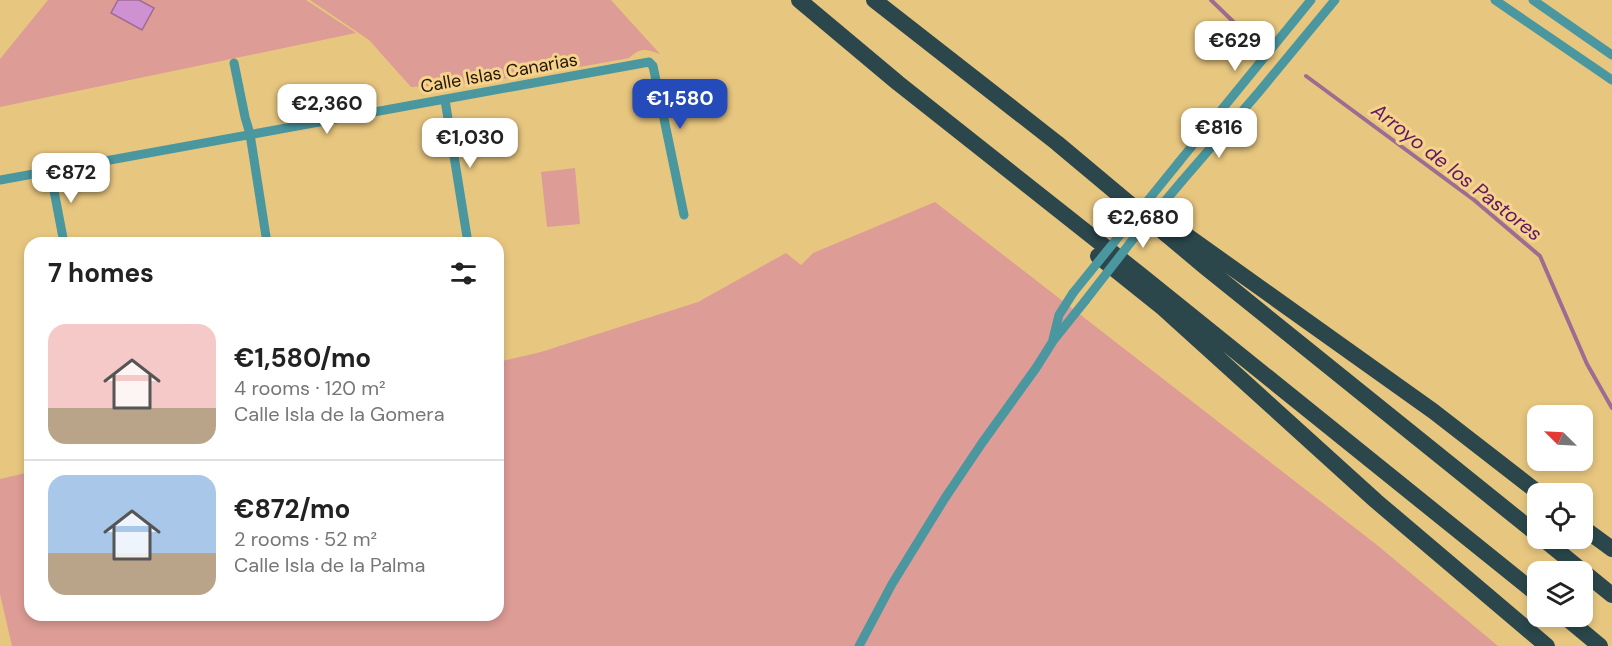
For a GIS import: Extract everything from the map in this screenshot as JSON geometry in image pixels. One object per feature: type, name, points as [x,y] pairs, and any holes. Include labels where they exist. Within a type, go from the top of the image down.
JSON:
[{"type":"highway","points":[[799,0],[898,83],[1151,283],[1527,586]]},
{"type":"highway","points":[[874,0],[1057,142],[1433,411],[1527,484]]},
{"type":"highway","points":[[898,83],[955,138],[1163,308],[1376,501],[1547,646]]},
{"type":"highway","points":[[1057,142],[1204,266],[1527,526]]},
{"type":"highway","points":[[1593,534],[1612,549]]},
{"type":"highway","points":[[1556,549],[1612,595]]},
{"type":"highway","points":[[1577,627],[1600,646]]},
{"type":"street","points":[[1053,341],[1059,315],[1073,293],[1311,0]]},
{"type":"street","points":[[859,646],[892,584],[945,498],[1053,341],[1134,238],[1335,0]]},
{"type":"street","points":[[1495,0],[1612,80]]},
{"type":"street","points":[[1533,0],[1612,55]]},
{"type":"street","name":"Calle Islas Canarias","points":[[0,180],[649,62],[653,66],[684,215]]},
{"type":"street","points":[[234,63],[250,134],[266,237]]},
{"type":"street","points":[[445,100],[467,237]]},
{"type":"street","points":[[50,170],[63,237]]},
{"type":"shaded area","points":[[48,0],[306,0],[356,33],[0,107],[0,59]]},
{"type":"shaded area","points":[[118,0],[139,0],[154,8],[142,30],[111,13]]},
{"type":"shaded area","points":[[310,0],[611,0],[660,54],[644,50],[629,58],[548,72],[466,83],[411,87],[369,40]]},
{"type":"shaded area","points":[[575,168],[580,224],[547,227],[541,172]]},
{"type":"shaded area","points":[[935,202],[1377,545],[1498,646],[12,646],[0,594],[0,479],[24,473],[24,621],[504,621],[504,361],[541,352],[698,302],[786,253],[801,265],[813,253]]},
{"type":"waterway","name":"Arroyo de los Pastores","points":[[1211,0],[1246,34]]},
{"type":"waterway","name":"Arroyo de los Pastores","points":[[1306,76],[1474,200],[1540,256],[1587,364],[1612,408]]}]
